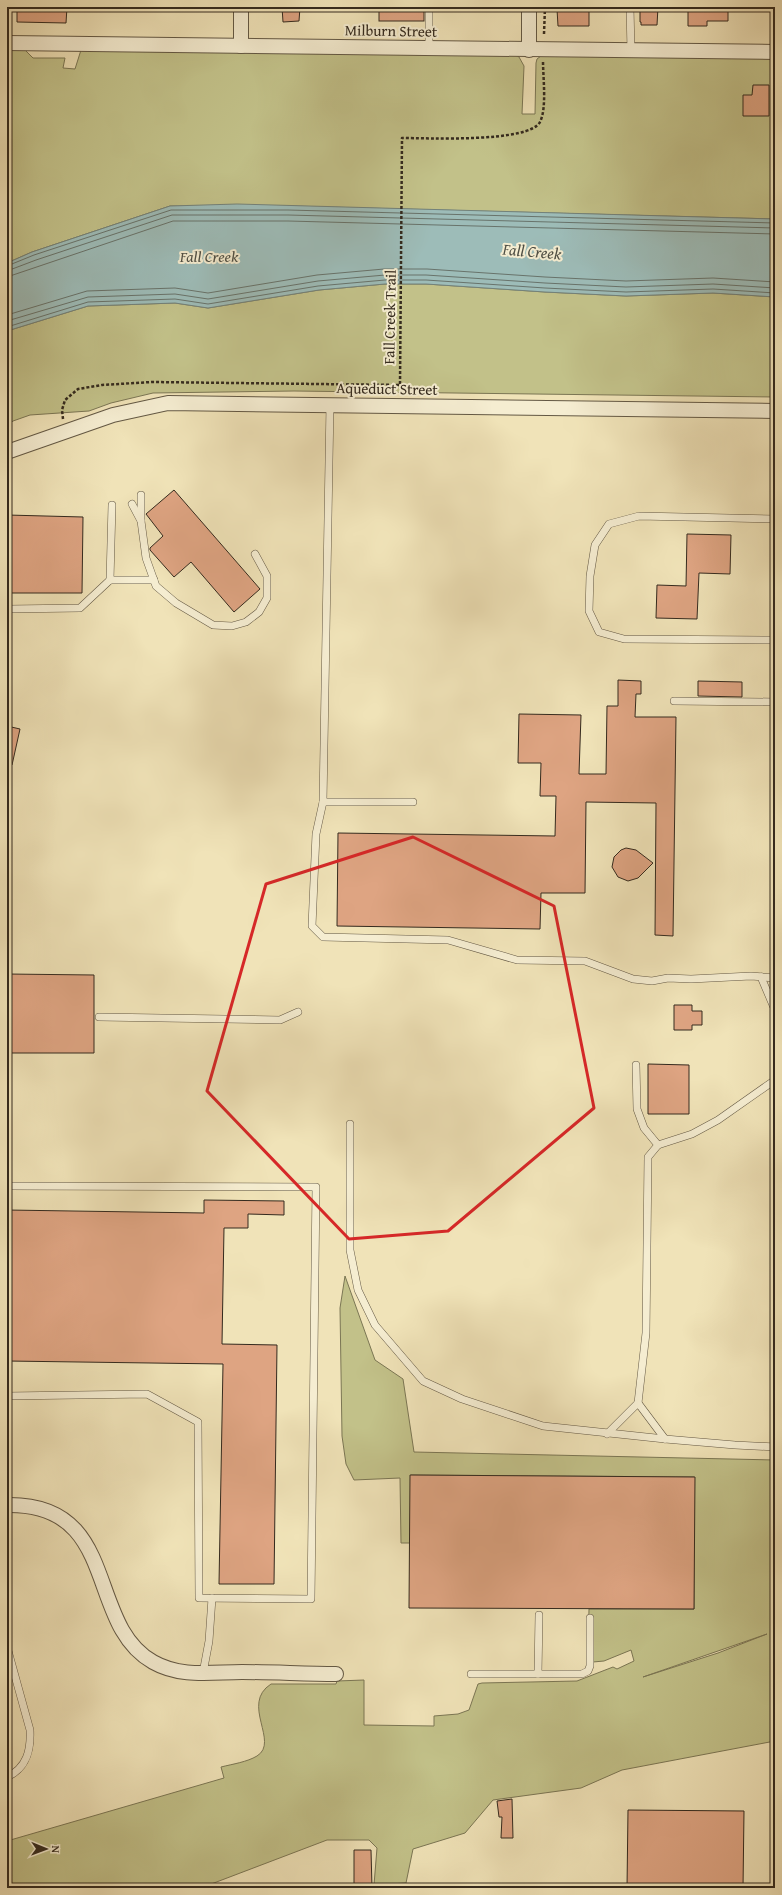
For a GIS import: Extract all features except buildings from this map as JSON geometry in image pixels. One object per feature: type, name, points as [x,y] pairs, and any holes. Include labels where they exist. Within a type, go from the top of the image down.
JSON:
[{"type":"street","points":[[241,46],[242,7]]},
{"type":"street","points":[[529,7],[529,50]]},
{"type":"street","name":"Milburn Street","points":[[7,42],[529,50],[775,52]]},
{"type":"street","name":"Aqueduct Street","points":[[7,452],[113,415],[168,403],[775,410]]},
{"type":"street","points":[[7,1505],[33,1508],[54,1514],[79,1534],[88,1546],[94,1558],[122,1630],[132,1645],[144,1656],[170,1670],[178,1672],[203,1673],[336,1674]]},
{"type":"lane","points":[[429,7],[429,48]]},
{"type":"lane","points":[[630,7],[631,51]]},
{"type":"lane","points":[[330,405],[323,802],[316,834],[312,926],[323,937],[448,940],[517,960],[585,961],[633,979],[652,981],[668,978],[775,978]]},
{"type":"lane","points":[[141,495],[141,521],[146,558],[156,586],[176,603],[213,625],[232,626],[246,622],[259,612],[267,598],[267,576],[255,554]]},
{"type":"lane","points":[[132,504],[141,521]]},
{"type":"lane","points":[[110,580],[112,505]]},
{"type":"lane","points":[[775,519],[639,516],[608,524],[595,545],[590,576],[589,611],[599,632],[624,639],[775,640]]},
{"type":"lane","points":[[9,609],[80,608],[110,580],[154,580]]},
{"type":"lane","points":[[674,701],[775,702]]},
{"type":"lane","points":[[323,802],[413,802]]},
{"type":"lane","points":[[761,977],[775,1010]]},
{"type":"lane","points":[[99,1017],[280,1020],[298,1012]]},
{"type":"lane","points":[[636,1065],[637,1109],[644,1128],[658,1145]]},
{"type":"lane","points":[[607,1434],[638,1403],[646,1333],[648,1157],[658,1145],[692,1134],[718,1120],[775,1080]]},
{"type":"lane","points":[[350,1124],[350,1250],[358,1290],[375,1325],[404,1361],[423,1381],[462,1399],[543,1426],[607,1434],[775,1447]]},
{"type":"lane","points":[[7,1186],[316,1187],[311,1599],[199,1598],[198,1422],[147,1394],[7,1396]]},
{"type":"lane","points":[[638,1403],[665,1439]]},
{"type":"lane","points":[[203,1673],[209,1641],[212,1598]]},
{"type":"lane","points":[[538,1674],[539,1615]]},
{"type":"lane","points":[[472,1674],[582,1674],[588,1671],[590,1666],[590,1618]]},
{"type":"lane","points":[[7,1646],[30,1730],[30,1738],[29,1751],[23,1765],[7,1777]]},
{"type":"path","points":[[544,38],[545,7]]},
{"type":"path","name":"Fall Creek Trail","points":[[63,423],[62,410],[65,400],[78,389],[102,385],[152,382],[400,384],[402,138],[477,138],[515,135],[534,129],[539,123],[543,113],[543,61]]},
{"type":"highlighted area","points":[[413,837],[554,906],[594,1108],[448,1231],[349,1239],[207,1091],[266,884]]},
{"type":"shaded area","points":[[7,49],[24,49],[33,58],[65,58],[63,68],[75,69],[81,50],[512,52],[519,57],[524,66],[522,114],[535,114],[536,63],[537,59],[541,56],[775,57],[775,219],[289,206],[170,206],[32,252],[7,263],[7,59],[9,59],[10,55],[7,54]]},
{"type":"shaded area","points":[[385,284],[426,284],[626,296],[713,293],[775,297],[775,397],[294,391],[153,393],[111,403],[89,411],[30,415],[13,421],[7,426],[7,331],[88,306],[175,303],[208,308],[319,290]]},
{"type":"shaded area","points":[[345,1276],[375,1360],[403,1379],[414,1452],[775,1460],[775,1741],[622,1770],[581,1788],[493,1800],[465,1833],[413,1849],[406,1883],[374,1885],[377,1848],[369,1840],[327,1840],[206,1886],[162,1886],[159,1888],[7,1888],[7,1841],[224,1778],[221,1767],[257,1756],[263,1750],[265,1742],[259,1712],[259,1702],[262,1692],[271,1684],[336,1684],[337,1681],[364,1680],[364,1725],[434,1726],[434,1716],[458,1714],[469,1710],[478,1684],[577,1681],[613,1667],[617,1669],[634,1661],[631,1650],[604,1661],[593,1662],[588,1651],[589,1609],[694,1609],[694,1477],[411,1475],[410,1543],[401,1543],[400,1478],[354,1480],[346,1464],[342,1436],[340,1308]],"holes":[[[767,1634],[718,1653],[643,1677]]]},
{"type":"water","name":"Fall Creek","points":[[237,204],[775,219],[775,297],[713,293],[626,296],[426,284],[385,284],[319,290],[208,308],[175,303],[88,306],[7,331],[7,263],[32,252],[170,206]]}]
